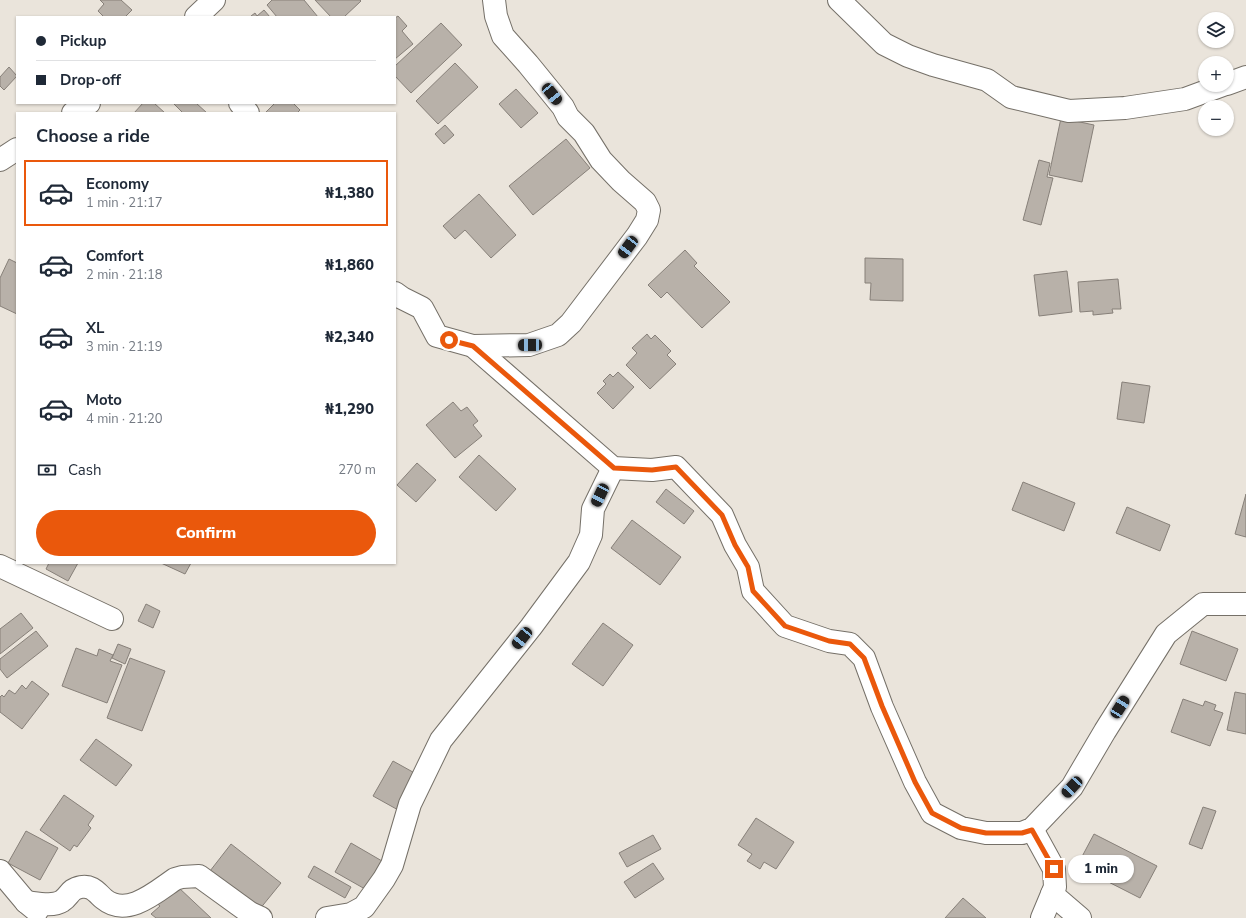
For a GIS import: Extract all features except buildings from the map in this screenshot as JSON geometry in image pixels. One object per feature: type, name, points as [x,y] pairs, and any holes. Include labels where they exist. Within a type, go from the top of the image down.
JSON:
[{"type":"street","points":[[197,16],[214,0]]},
{"type":"street","points":[[396,294],[422,308],[437,336],[473,346],[530,345],[558,335],[571,323],[637,236],[647,220],[649,210],[645,202],[621,181],[601,160],[584,133],[568,117],[563,107],[503,36],[496,16],[494,0]]},
{"type":"street","points":[[839,0],[884,44],[908,56],[933,65],[986,80],[1011,97],[1069,111],[1125,108],[1185,99],[1204,92]]},
{"type":"street","points":[[1234,81],[1246,77]]},
{"type":"street","points":[[75,112],[87,104]]},
{"type":"street","points":[[241,104],[247,112]]},
{"type":"street","points":[[0,160],[16,150]]},
{"type":"street","points":[[473,346],[614,468],[652,470],[676,467],[722,515],[735,545],[748,567],[753,591],[785,626],[829,641],[850,644],[864,658],[885,713],[915,782],[932,813],[961,828],[986,833],[1022,833],[1032,830],[1072,787],[1166,634],[1203,604],[1246,604]]},
{"type":"street","points":[[327,918],[351,914],[364,907],[384,879],[392,864],[410,804],[441,740],[531,627],[579,562],[591,535],[593,509],[614,468]]},
{"type":"street","points":[[0,566],[112,619]]},
{"type":"street","points":[[1032,830],[1054,869],[1055,887],[1042,918]]},
{"type":"street","points":[[0,871],[26,902],[46,918]]},
{"type":"street","points":[[26,902],[57,904],[63,901],[74,889],[82,886],[91,887],[105,900],[115,905],[125,906],[136,904],[182,877],[199,876],[250,913],[261,918]]},
{"type":"street","points":[[1052,894],[1080,918]]},
{"type":"route","points":[[449,340],[473,346],[614,468],[652,470],[676,467],[722,515],[735,545],[748,567],[753,591],[785,626],[829,641],[850,644],[864,658],[882,706],[915,782],[932,813],[961,828],[986,833],[1022,833],[1032,830],[1054,869]]}]
